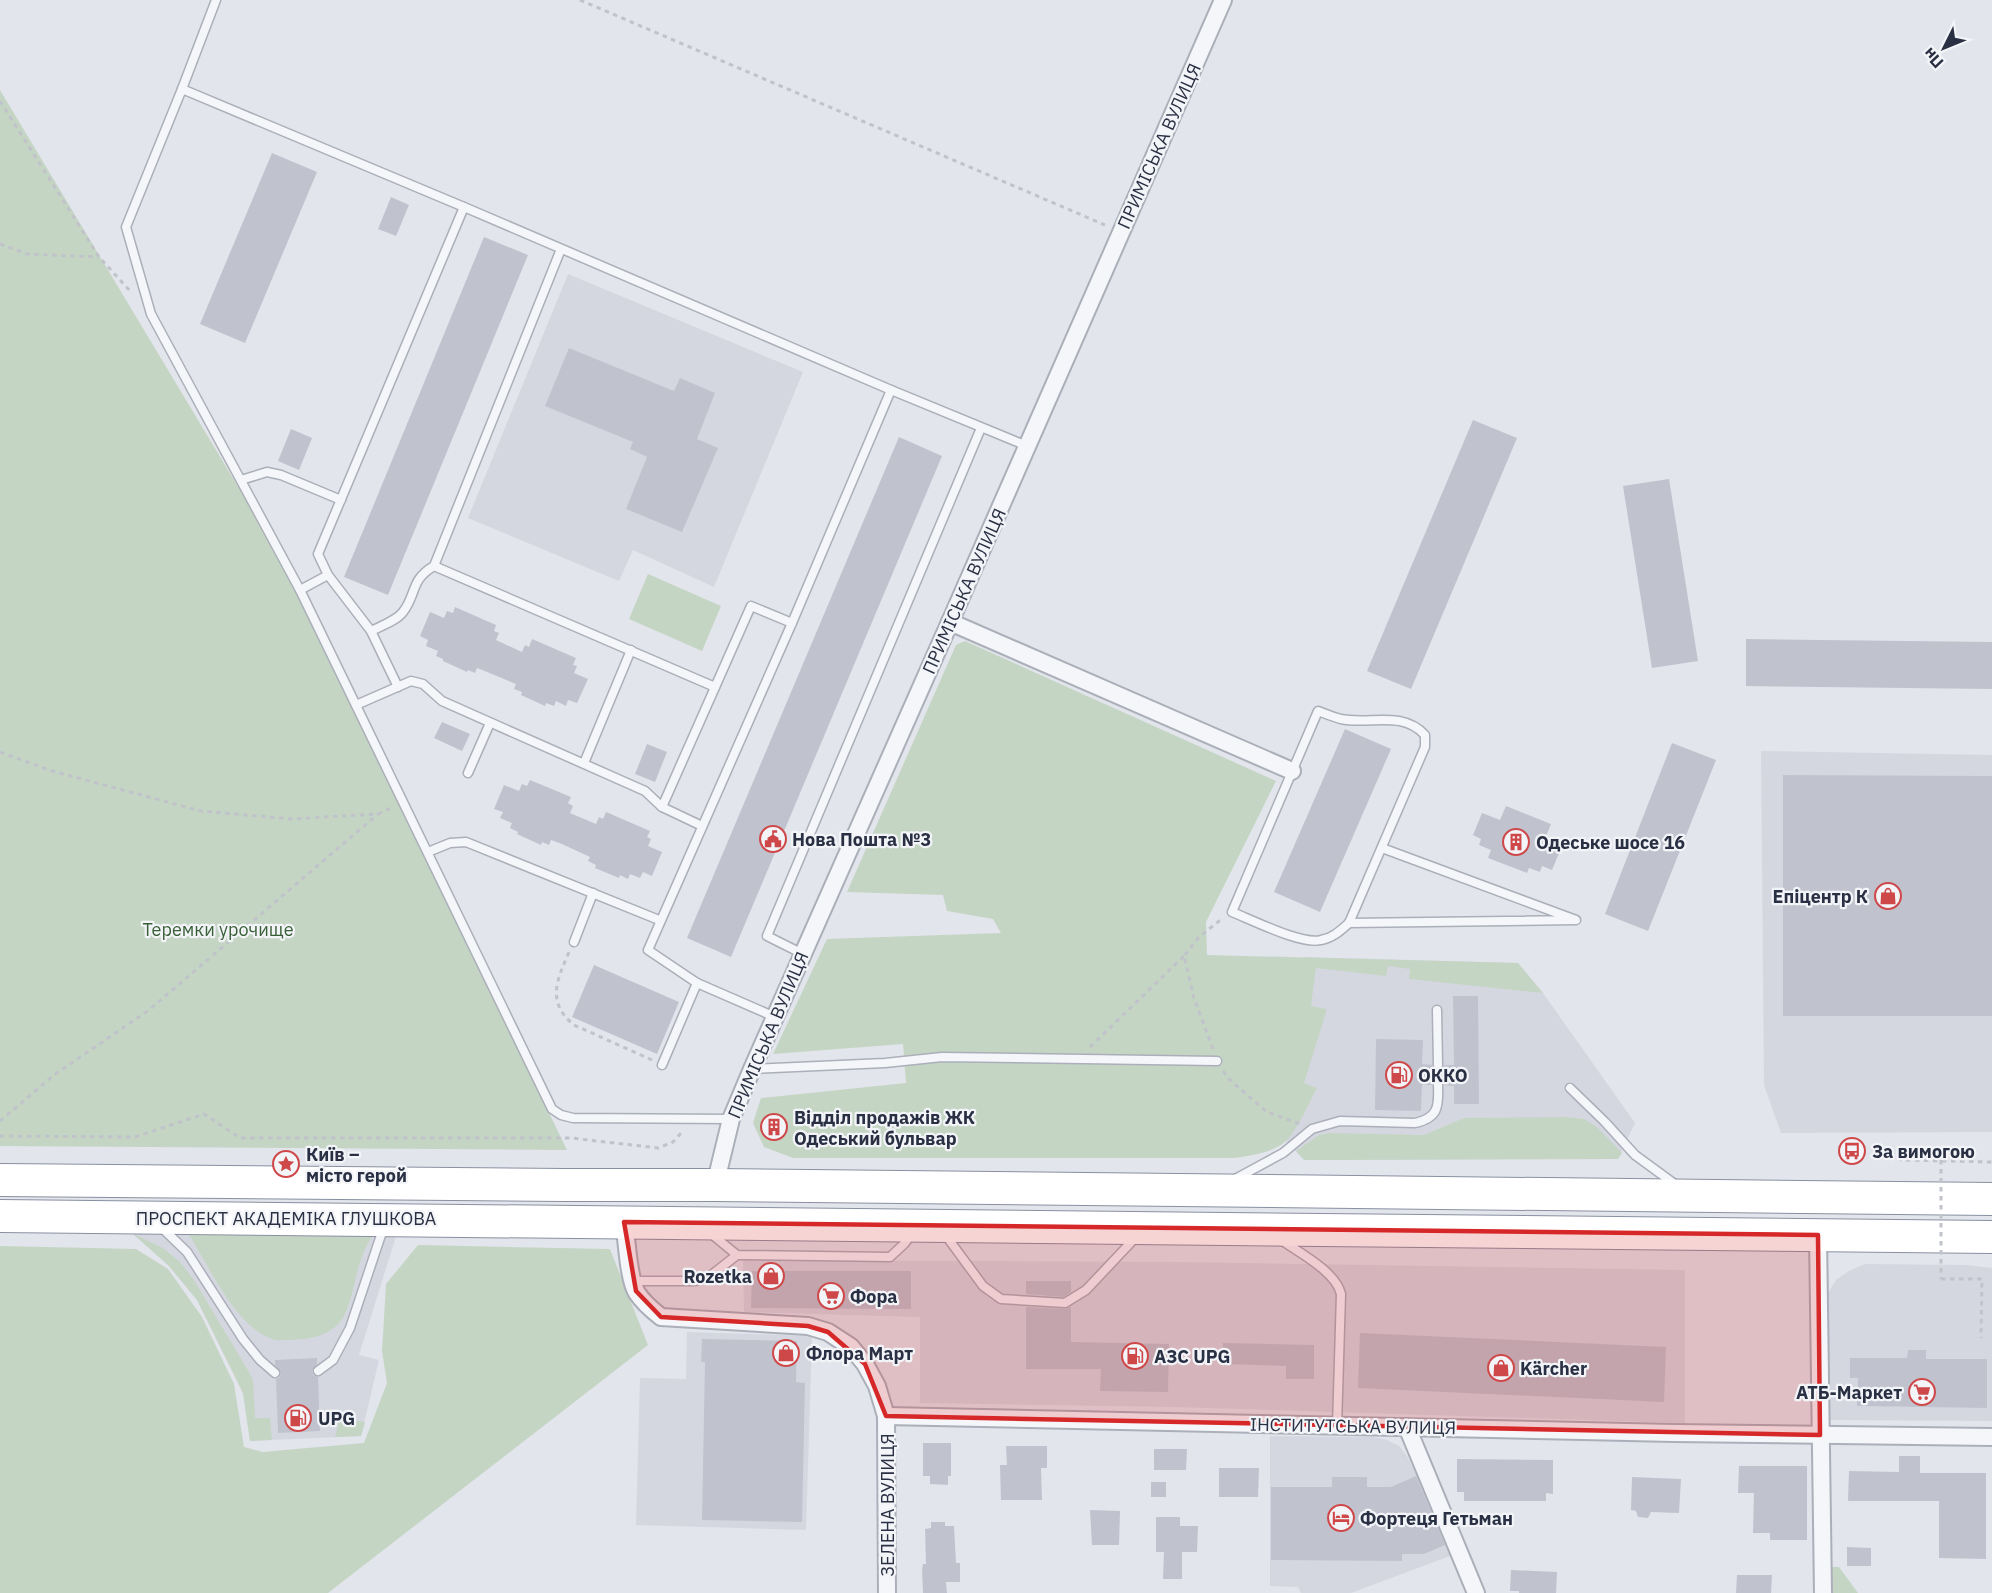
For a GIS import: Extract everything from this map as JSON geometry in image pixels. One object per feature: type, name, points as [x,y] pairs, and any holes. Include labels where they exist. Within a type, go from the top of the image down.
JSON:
[{"type":"highway","name":"ПРОСПЕКТ АКАДЕМІКА ГЛУШКОВА","points":[[0,1180],[715,1185],[1992,1199]]},
{"type":"highway","name":"ПРОСПЕКТ АКАДЕМІКА ГЛУШКОВА","points":[[0,1216],[1992,1237]]},
{"type":"street","name":"ПРИМІСЬКА ВУЛИЦЯ","points":[[715,1185],[731,1119],[752,1069],[1223,0]]},
{"type":"street","points":[[950,622],[1292,771]]},
{"type":"street","points":[[624,1222],[633,1281]]},
{"type":"street","points":[[1818,1235],[1823,1593]]},
{"type":"street","name":"ЗЕЛЕНА ВУЛИЦЯ","points":[[633,1281],[636,1292],[661,1317],[808,1326],[828,1332],[851,1347],[866,1364],[877,1386],[886,1416],[887,1593]]},
{"type":"street","name":"ІНСТИТУТСЬКА ВУЛИЦЯ","points":[[886,1416],[1992,1437]]},
{"type":"street","points":[[1407,1427],[1476,1593]]},
{"type":"lane","points":[[216,0],[126,227],[151,314],[300,590],[552,1109],[561,1115],[573,1118],[731,1119]]},
{"type":"lane","points":[[182,89],[1026,446]]},
{"type":"lane","points":[[398,687],[371,631],[328,575],[318,554],[464,207]]},
{"type":"lane","points":[[371,631],[398,617],[405,610],[416,582],[423,572],[434,566],[561,249]]},
{"type":"lane","points":[[775,1017],[697,983],[648,950],[659,920],[792,623],[891,390]]},
{"type":"lane","points":[[803,954],[767,936],[981,428]]},
{"type":"lane","points":[[241,480],[267,472],[281,475],[341,500]]},
{"type":"lane","points":[[434,566],[715,687]]},
{"type":"lane","points":[[300,590],[328,575]]},
{"type":"lane","points":[[662,807],[751,606],[792,623]]},
{"type":"lane","points":[[584,763],[631,650]]},
{"type":"lane","points":[[356,705],[411,681],[423,684],[442,701],[645,791],[662,807],[702,826]]},
{"type":"lane","points":[[1318,711],[1342,719],[1404,721],[1417,725],[1425,735],[1425,747],[1382,848],[1349,923],[1335,935],[1320,941],[1304,940],[1232,912],[1318,711]]},
{"type":"lane","points":[[468,773],[490,723]]},
{"type":"lane","points":[[428,852],[450,843],[466,842],[659,920]]},
{"type":"lane","points":[[1349,923],[1576,920],[1382,848]]},
{"type":"lane","points":[[573,942],[593,893]]},
{"type":"lane","points":[[662,1065],[697,983]]},
{"type":"lane","points":[[1437,1010],[1438,1065]]},
{"type":"lane","points":[[752,1069],[942,1058],[1217,1061]]},
{"type":"lane","points":[[1213,1191],[1283,1153],[1312,1129],[1340,1120],[1414,1123],[1424,1121],[1433,1115],[1438,1107],[1438,1085]]},
{"type":"lane","points":[[1570,1088],[1635,1155],[1691,1196]]},
{"type":"lane","points":[[152,1217],[187,1252],[243,1339],[260,1360],[275,1373]]},
{"type":"lane","points":[[318,1371],[333,1359],[350,1328],[381,1235],[396,1219]]},
{"type":"lane","points":[[697,1222],[737,1255]]},
{"type":"lane","points":[[633,1281],[694,1281],[710,1276],[737,1255],[890,1257],[928,1225],[983,1286],[1001,1299],[1065,1303],[1086,1290],[1144,1228]]},
{"type":"lane","points":[[1266,1229],[1332,1276],[1339,1285],[1341,1294],[1337,1426]]},
{"type":"path","points":[[580,0],[1121,232]]},
{"type":"path","points":[[0,101],[99,257],[151,314]]},
{"type":"path","points":[[0,244],[27,254],[99,257]]},
{"type":"path","points":[[0,752],[52,771],[201,811],[291,819],[378,814]]},
{"type":"path","points":[[0,1121],[54,1075],[149,1011],[378,814],[403,802]]},
{"type":"path","points":[[1076,1060],[1184,956],[1199,937],[1232,912]]},
{"type":"path","points":[[573,942],[556,986],[561,1012],[574,1024],[662,1065]]},
{"type":"path","points":[[1184,956],[1194,998],[1217,1061],[1230,1080],[1267,1112],[1312,1129]]},
{"type":"path","points":[[0,1136],[135,1137],[204,1114],[240,1138],[571,1138],[658,1149],[673,1142],[693,1119]]},
{"type":"path","points":[[1981,1338],[1982,1279],[1941,1279],[1941,1150],[1902,1150],[1901,1160],[1992,1162]]},
{"type":"highlighted area","points":[[624,1222],[1144,1228],[1818,1235],[1820,1435],[886,1416],[865,1364],[828,1332],[808,1326],[661,1317],[636,1291]]},
{"type":"shaded area","points":[[568,274],[803,372],[714,587],[633,550],[619,581],[468,518]]},
{"type":"shaded area","points":[[1761,751],[1992,755],[1992,1132],[1781,1133],[1764,1085]]},
{"type":"shaded area","points":[[1304,957],[1518,963],[1543,993],[1635,1123],[1618,1159],[1304,1160],[1286,1141],[1297,1113]]},
{"type":"shaded area","points":[[132,1233],[397,1233],[359,1355],[379,1360],[361,1436],[250,1441],[243,1393],[197,1300],[169,1266]]},
{"type":"shaded area","points":[[743,1260],[1177,1262],[1685,1270],[1685,1423],[1175,1407],[920,1403],[920,1317],[744,1312]]},
{"type":"shaded area","points":[[1865,1264],[1966,1265],[1992,1268],[1992,1421],[1826,1420],[1824,1310],[1828,1293],[1836,1280]]},
{"type":"shaded area","points":[[687,1332],[812,1336],[806,1530],[636,1525],[640,1378],[686,1379]]},
{"type":"shaded area","points":[[1270,1436],[1373,1437],[1399,1446],[1415,1472],[1450,1556],[1351,1593],[1301,1593],[1298,1587],[1270,1586]]},
{"type":"green space","name":"Теремки урочище","points":[[0,90],[273,545],[567,1150],[0,1146]]},
{"type":"green space","points":[[648,574],[721,606],[702,651],[629,619]]},
{"type":"green space","points":[[965,641],[1276,781],[1206,922],[1207,955],[1518,963],[1543,993],[1409,979],[1410,969],[1388,966],[1386,976],[1316,968],[1311,1006],[1327,1009],[1304,1083],[1317,1088],[1289,1138],[1274,1149],[1255,1155],[1235,1158],[793,1158],[764,1147],[753,1123],[761,1098],[906,1083],[903,1044],[773,1054],[827,939],[1001,933],[993,919],[947,911],[943,895],[847,892],[956,645]]},
{"type":"green space","points":[[1566,1117],[1584,1119],[1597,1127],[1622,1153],[1618,1159],[1304,1160],[1296,1151],[1319,1135],[1329,1133],[1424,1135],[1464,1118]]},
{"type":"green space","points":[[132,1233],[163,1248],[180,1262],[194,1280],[253,1380],[255,1418],[270,1418],[272,1440],[250,1441],[243,1393],[197,1300],[169,1266]]},
{"type":"green space","points":[[188,1233],[375,1233],[360,1262],[349,1304],[342,1320],[333,1329],[316,1337],[283,1340],[272,1339],[259,1333],[235,1309]]},
{"type":"green space","points":[[418,1245],[610,1249],[648,1345],[328,1593],[0,1593],[0,1246],[136,1249],[168,1269],[202,1317],[234,1384],[244,1447],[263,1452],[364,1443],[387,1383],[382,1351],[386,1284]]},
{"type":"green space","points":[[340,1418],[365,1422],[361,1436],[335,1437]]},
{"type":"green space","points":[[1832,1567],[1839,1567],[1858,1593],[1832,1593]]},
{"type":"building","points":[[272,153],[317,172],[245,343],[200,324]]},
{"type":"building","points":[[391,197],[409,205],[396,236],[378,229]]},
{"type":"building","points":[[484,237],[528,255],[388,595],[344,577]]},
{"type":"building","points":[[569,348],[674,391],[680,378],[715,393],[697,439],[718,448],[682,532],[626,509],[647,457],[630,449],[633,442],[545,406]]},
{"type":"building","points":[[1473,420],[1517,438],[1411,689],[1367,671]]},
{"type":"building","points":[[291,429],[312,438],[299,470],[278,461]]},
{"type":"building","points":[[899,437],[942,456],[731,957],[687,938]]},
{"type":"building","points":[[1669,479],[1698,661],[1652,668],[1623,486]]},
{"type":"building","points":[[455,607],[496,625],[494,631],[499,633],[496,640],[522,652],[525,645],[529,647],[532,639],[576,658],[573,665],[577,666],[574,673],[588,679],[577,703],[568,700],[566,706],[556,701],[554,706],[546,703],[545,706],[521,695],[522,692],[514,689],[516,684],[477,668],[475,673],[468,670],[467,672],[436,656],[438,651],[426,646],[428,640],[420,636],[430,612],[444,618],[447,611],[453,613]]},
{"type":"building","points":[[1746,639],[1992,642],[1992,689],[1746,686]]},
{"type":"building","points":[[442,722],[470,734],[462,751],[434,738]]},
{"type":"building","points":[[1345,729],[1391,749],[1320,912],[1274,892]]},
{"type":"building","points":[[1672,743],[1716,760],[1648,931],[1605,914]]},
{"type":"building","points":[[647,744],[667,752],[655,782],[635,774]]},
{"type":"building","name":"Епіцентр К","points":[[1783,775],[1992,776],[1992,1016],[1783,1016]]},
{"type":"building","points":[[530,780],[571,797],[568,803],[573,806],[570,813],[596,824],[599,817],[603,819],[606,812],[650,831],[647,837],[651,839],[648,846],[662,852],[652,876],[643,872],[640,878],[630,874],[628,879],[620,875],[619,878],[595,868],[596,865],[588,861],[590,857],[562,844],[551,840],[549,845],[542,842],[541,845],[517,834],[518,832],[510,828],[512,823],[500,818],[503,812],[494,809],[504,785],[519,791],[522,784],[527,786]]},
{"type":"building","name":"Одеське шосе 16","points":[[1506,806],[1551,824],[1545,839],[1562,846],[1552,870],[1542,866],[1540,872],[1529,868],[1527,873],[1488,858],[1491,850],[1479,845],[1481,839],[1473,835],[1482,813],[1500,820]]},
{"type":"building","points":[[594,965],[679,1002],[657,1054],[572,1017]]},
{"type":"building","points":[[1453,996],[1478,996],[1479,1104],[1454,1104],[1454,1086],[1444,1085],[1443,1081],[1437,1079],[1432,1085],[1422,1085],[1421,1111],[1375,1110],[1376,1039],[1423,1040],[1422,1064],[1432,1065],[1433,1069],[1438,1071],[1442,1070],[1444,1065],[1454,1065]]},
{"type":"building","name":"Фора","points":[[752,1271],[911,1271],[911,1309],[751,1308]]},
{"type":"building","points":[[1026,1281],[1071,1281],[1071,1292],[1063,1297],[1026,1294]]},
{"type":"building","points":[[1026,1307],[1065,1309],[1071,1307],[1071,1342],[1169,1344],[1168,1392],[1100,1391],[1101,1369],[1026,1369]]},
{"type":"building","points":[[1360,1333],[1666,1347],[1664,1402],[1358,1388]]},
{"type":"building","points":[[702,1339],[797,1341],[796,1382],[805,1383],[802,1522],[702,1520],[705,1362],[701,1362]]},
{"type":"building","points":[[1223,1343],[1314,1345],[1314,1379],[1286,1379],[1286,1366],[1222,1364]]},
{"type":"building","name":"АТБ-Маркет","points":[[1908,1350],[1926,1350],[1926,1359],[1987,1359],[1987,1408],[1857,1406],[1858,1378],[1850,1378],[1850,1358],[1907,1358]]},
{"type":"building","points":[[317,1358],[317,1364],[312,1371],[313,1375],[318,1377],[320,1431],[278,1433],[276,1379],[281,1374],[275,1365],[275,1360]]},
{"type":"building","points":[[923,1443],[951,1443],[951,1476],[948,1476],[948,1485],[930,1484],[930,1476],[923,1476]]},
{"type":"building","points":[[1006,1446],[1047,1446],[1047,1468],[1041,1468],[1042,1500],[1001,1500],[1000,1465],[1007,1465]]},
{"type":"building","points":[[1154,1449],[1187,1449],[1186,1470],[1154,1470]]},
{"type":"building","points":[[1899,1456],[1920,1456],[1920,1473],[1986,1473],[1986,1559],[1939,1558],[1939,1501],[1848,1501],[1849,1471],[1899,1472]]},
{"type":"building","points":[[1457,1459],[1553,1460],[1553,1494],[1546,1493],[1546,1501],[1464,1501],[1464,1492],[1457,1492]]},
{"type":"building","points":[[1739,1466],[1807,1466],[1807,1540],[1770,1540],[1770,1533],[1753,1533],[1754,1493],[1738,1493]]},
{"type":"building","points":[[1219,1468],[1259,1468],[1258,1497],[1219,1497]]},
{"type":"building","name":"Фортеця Гетьман","points":[[1416,1476],[1445,1545],[1424,1554],[1402,1554],[1402,1561],[1271,1560],[1271,1487],[1332,1487],[1332,1477],[1367,1477],[1367,1487],[1391,1487]]},
{"type":"building","points":[[1632,1477],[1681,1479],[1679,1513],[1651,1512],[1648,1518],[1638,1517],[1636,1511],[1631,1510]]},
{"type":"building","points":[[1151,1482],[1166,1482],[1166,1497],[1151,1497]]},
{"type":"building","points":[[1090,1510],[1120,1511],[1119,1545],[1092,1545]]},
{"type":"building","points":[[1156,1517],[1180,1517],[1180,1526],[1198,1526],[1197,1552],[1182,1552],[1182,1579],[1163,1579],[1164,1552],[1156,1552]]},
{"type":"building","points":[[931,1522],[945,1522],[945,1526],[954,1526],[956,1563],[960,1563],[960,1582],[946,1582],[947,1593],[923,1593],[922,1570],[923,1564],[926,1564],[925,1529],[931,1528]]},
{"type":"building","points":[[1847,1547],[1871,1548],[1871,1566],[1847,1566]]},
{"type":"building","points":[[1511,1570],[1557,1572],[1556,1593],[1510,1591]]},
{"type":"building","points":[[1737,1575],[1772,1575],[1771,1593],[1736,1593]]},
{"type":"place","name":"Нова Пошта №3","points":[[773,839]]},
{"type":"place","name":"Одеське шосе 16","points":[[1516,842]]},
{"type":"place","name":"Епіцентр К","points":[[1888,896]]},
{"type":"place","name":"ОККО","points":[[1399,1075]]},
{"type":"place","name":"Відділ продажів ЖК Одеський бульвар","points":[[774,1127]]},
{"type":"place","name":"За вимогою","points":[[1852,1151]]},
{"type":"place","name":"Київ – місто герой","points":[[286,1164]]},
{"type":"place","name":"Rozetka","points":[[771,1276]]},
{"type":"place","name":"Фора","points":[[831,1296]]},
{"type":"place","name":"Флора Март","points":[[786,1353]]},
{"type":"place","name":"АЗС UPG","points":[[1135,1356]]},
{"type":"place","name":"Kärcher","points":[[1501,1368]]},
{"type":"place","name":"АТБ-Маркет","points":[[1922,1392]]},
{"type":"place","name":"UPG","points":[[298,1418]]},
{"type":"place","name":"Фортеця Гетьман","points":[[1341,1518]]}]
